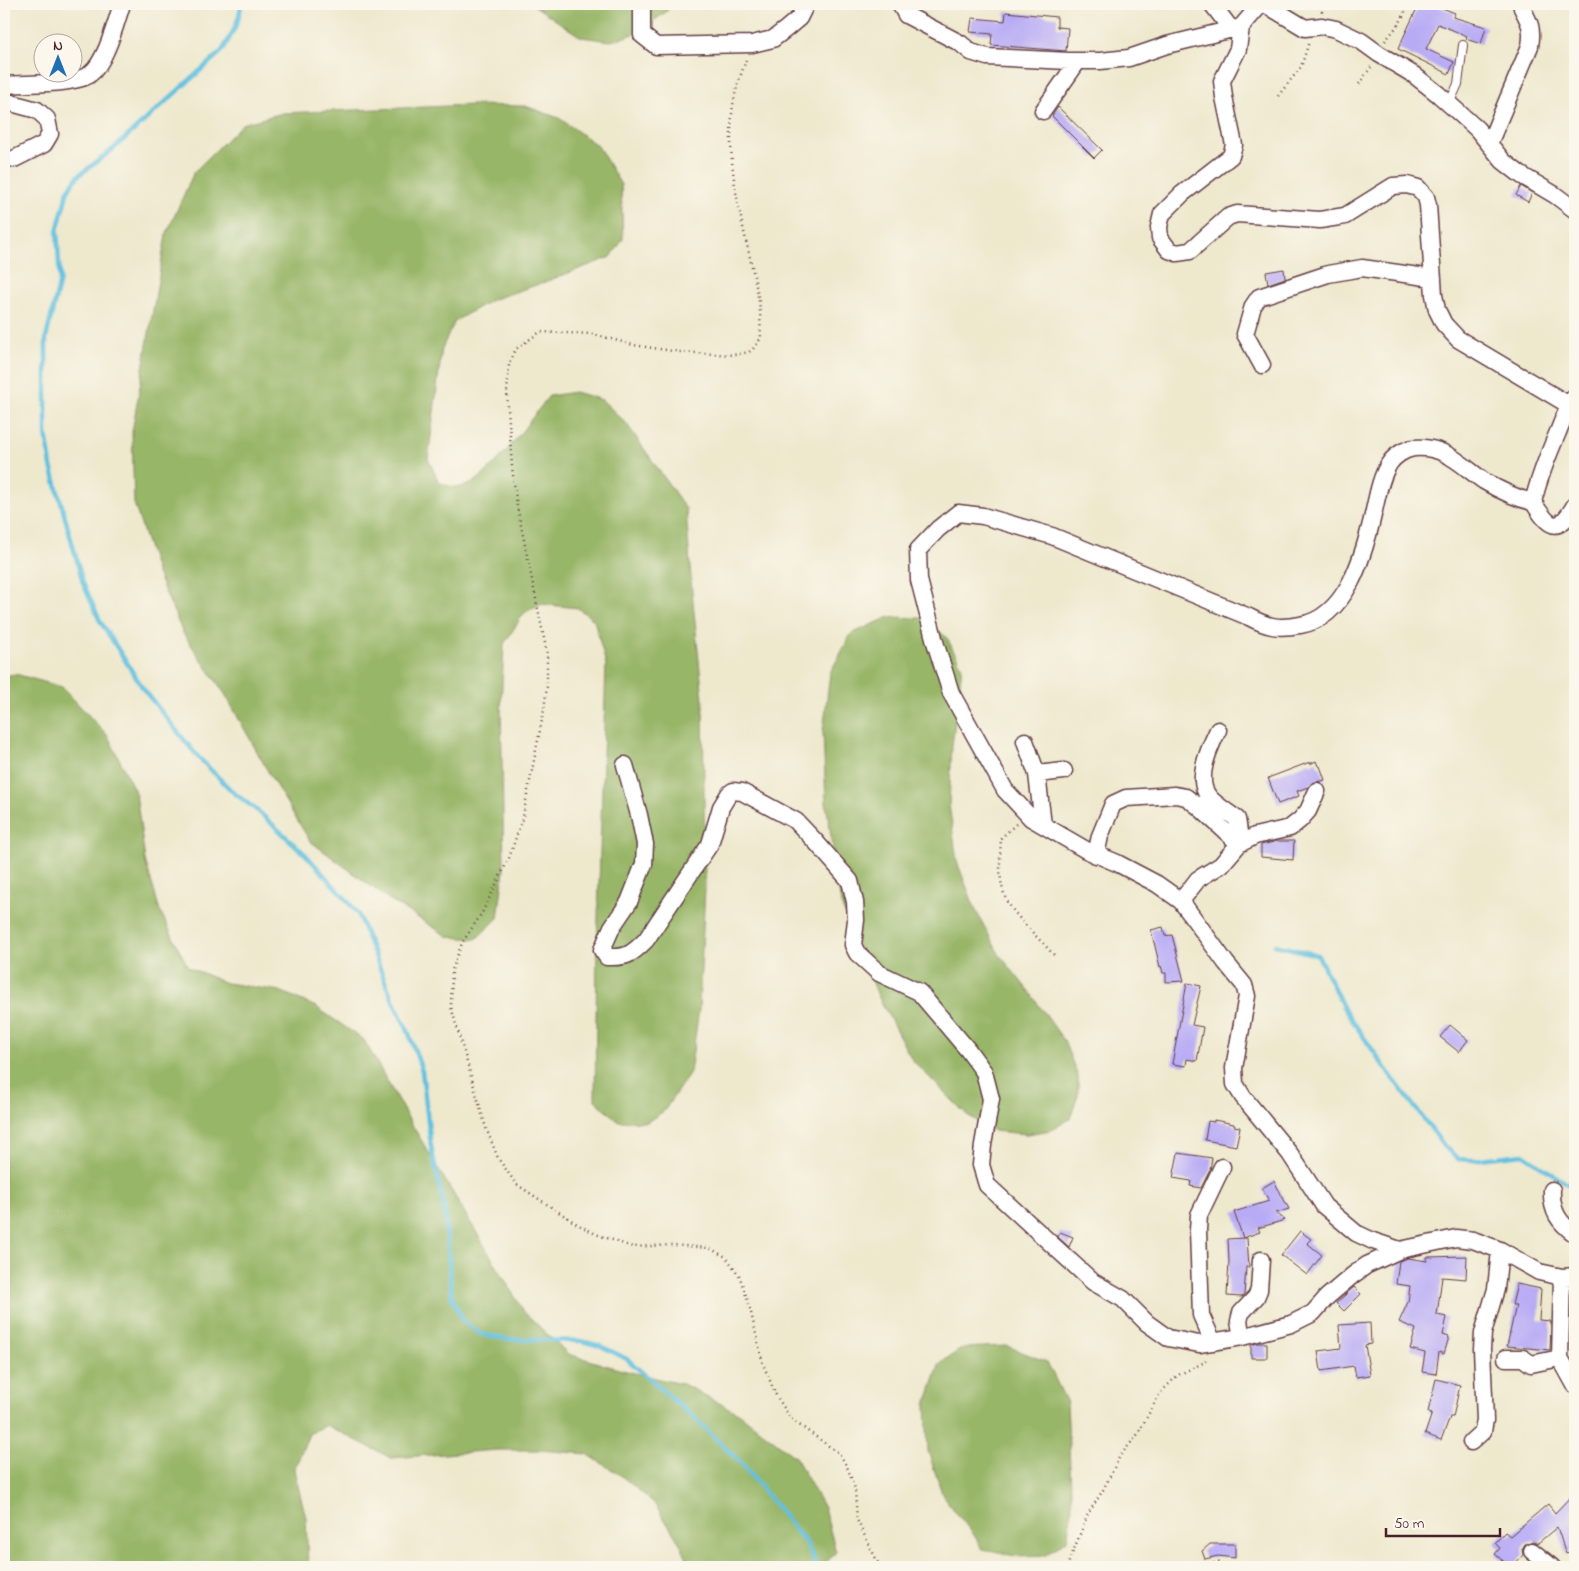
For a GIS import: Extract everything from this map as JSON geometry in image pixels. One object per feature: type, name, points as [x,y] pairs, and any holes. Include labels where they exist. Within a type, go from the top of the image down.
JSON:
[{"type":"street","points":[[4,86],[78,80],[91,73],[104,55],[122,4]]},
{"type":"street","points":[[642,4],[642,35],[656,46],[752,44],[774,38],[799,18],[806,4]]},
{"type":"street","points":[[900,4],[906,15],[960,43],[972,52],[987,57],[1078,61],[1129,58],[1167,45],[1236,28],[1261,4]]},
{"type":"street","points":[[1212,4],[1236,28],[1238,49],[1222,81],[1234,145],[1231,156],[1182,194],[1162,214],[1159,227],[1160,238],[1169,250],[1177,253],[1190,251],[1228,217],[1237,214],[1320,220],[1346,216],[1392,186],[1407,185],[1418,188],[1426,197],[1428,205],[1437,310],[1444,324],[1458,340],[1572,400],[1541,472],[1533,502]]},
{"type":"street","points":[[1266,4],[1305,28],[1322,26],[1336,29],[1361,41],[1414,75],[1477,129],[1503,161],[1521,175],[1555,194],[1575,210]]},
{"type":"street","points":[[1489,144],[1530,46],[1532,34],[1530,22],[1522,8]]},
{"type":"street","points":[[1043,111],[1078,61]]},
{"type":"street","points":[[4,101],[37,110],[47,119],[50,134],[44,144],[14,158]]},
{"type":"street","points":[[1262,365],[1245,334],[1253,306],[1259,297],[1328,274],[1362,268],[1433,278]]},
{"type":"street","points":[[1400,1250],[1372,1241],[1356,1233],[1324,1206],[1290,1154],[1243,1097],[1235,1084],[1234,1068],[1247,996],[1244,985],[1181,901],[1157,884],[1118,863],[1086,850],[1042,825],[1027,813],[1005,790],[951,693],[919,580],[918,550],[938,529],[958,513],[982,516],[1052,536],[1249,617],[1264,625],[1283,628],[1305,625],[1319,619],[1332,608],[1344,593],[1358,569],[1386,470],[1389,463],[1400,453],[1411,449],[1428,447],[1444,452],[1485,481],[1518,499],[1533,502],[1545,521],[1557,524],[1565,520],[1575,505]]},
{"type":"street","points":[[1218,730],[1204,762],[1204,783],[1208,796],[1237,819],[1239,844]]},
{"type":"street","points":[[1025,741],[1037,774],[1042,825]]},
{"type":"street","points":[[625,765],[645,844],[644,864],[629,902],[604,943],[602,950],[607,957],[620,958],[633,953],[646,940],[710,844],[721,806],[733,791],[742,792],[796,821],[850,881],[855,902],[856,920],[853,945],[857,953],[879,973],[919,992],[984,1072],[992,1099],[982,1145],[981,1165],[987,1185],[1093,1282],[1123,1299],[1147,1323],[1168,1338],[1199,1344],[1242,1337],[1291,1324],[1313,1314],[1327,1297],[1366,1265],[1400,1250],[1456,1238],[1473,1240],[1500,1250],[1539,1272],[1569,1276],[1560,1358],[1575,1385]]},
{"type":"street","points":[[1037,774],[1064,770]]},
{"type":"street","points":[[1181,901],[1198,879],[1221,865],[1239,844],[1255,836],[1290,828],[1308,811],[1317,791]]},
{"type":"street","points":[[1096,855],[1100,836],[1113,804],[1126,798],[1175,796],[1186,798],[1200,807],[1239,844]]},
{"type":"street","points":[[1213,1342],[1201,1315],[1198,1230],[1199,1215],[1222,1166]]},
{"type":"street","points":[[1552,1190],[1553,1206],[1557,1218],[1575,1234]]},
{"type":"street","points":[[1471,1442],[1483,1431],[1485,1420],[1483,1333],[1496,1289],[1500,1250]]},
{"type":"street","points":[[1242,1337],[1240,1313],[1256,1297],[1260,1290],[1261,1260]]},
{"type":"street","points":[[1506,1358],[1523,1358],[1531,1364],[1560,1358]]},
{"type":"street","points":[[1532,1551],[1552,1567]]},
{"type":"lane","points":[[1449,104],[1458,84],[1463,45]]},
{"type":"path","points":[[1138,4],[1146,4]]},
{"type":"path","points":[[1359,84],[1377,53],[1405,13],[1404,7],[1400,4]]},
{"type":"path","points":[[1278,96],[1301,67],[1309,42],[1305,28]]},
{"type":"path","points":[[1027,813],[1001,838],[1002,882],[1009,905],[1054,955]]},
{"type":"path","points":[[1067,1567],[1088,1514],[1103,1490],[1120,1456],[1138,1434],[1160,1393],[1178,1375],[1205,1362],[1213,1342]]},
{"type":"path","points":[[1200,1567],[1218,1562],[1227,1567]]},
{"type":"green space","points":[[532,4],[672,4],[666,12],[637,33],[611,41],[581,37]]},
{"type":"green space","points":[[473,105],[525,106],[559,118],[598,146],[621,185],[623,239],[611,257],[491,300],[455,321],[442,348],[428,459],[439,482],[448,486],[458,487],[475,481],[498,460],[549,396],[575,392],[602,400],[626,423],[686,509],[703,700],[705,888],[699,1009],[690,1072],[664,1111],[647,1122],[618,1121],[595,1100],[597,949],[606,664],[594,620],[578,608],[540,604],[524,613],[504,644],[501,706],[504,870],[498,918],[476,939],[449,937],[391,901],[310,841],[275,784],[225,694],[183,633],[156,571],[134,503],[132,432],[166,235],[194,172],[242,124],[283,113]]},
{"type":"green space","points":[[4,224],[8,264],[4,273]]},
{"type":"green space","points":[[889,617],[924,618],[947,638],[962,667],[952,745],[949,804],[957,862],[976,911],[999,954],[1031,994],[1064,1041],[1078,1076],[1078,1095],[1070,1119],[1051,1130],[1027,1134],[994,1131],[967,1115],[912,1060],[879,998],[841,904],[826,802],[823,732],[830,673],[851,634]]},
{"type":"green space","points":[[15,674],[62,687],[108,736],[136,794],[145,860],[160,911],[188,967],[226,983],[280,991],[316,1007],[364,1040],[405,1113],[524,1312],[568,1354],[622,1370],[685,1385],[740,1414],[796,1458],[824,1508],[836,1552],[822,1567],[691,1567],[681,1545],[654,1503],[619,1474],[587,1454],[540,1450],[497,1450],[391,1458],[326,1425],[309,1434],[294,1470],[306,1518],[308,1567],[4,1567],[4,676]]},
{"type":"green space","points":[[1007,1346],[1047,1362],[1067,1403],[1072,1510],[1067,1540],[1046,1555],[1016,1556],[983,1550],[974,1535],[943,1496],[928,1451],[926,1404],[940,1363],[963,1348]]},
{"type":"building","points":[[1419,4],[1432,4],[1455,13],[1453,17],[1486,27],[1481,44],[1466,39],[1467,36],[1438,24],[1426,49],[1454,62],[1449,74],[1398,49]]},
{"type":"building","points":[[1006,12],[1057,17],[1057,27],[1068,28],[1066,51],[991,45],[992,34],[970,32],[972,18],[1005,21]]},
{"type":"building","points":[[1058,107],[1102,150],[1094,158],[1052,116]]},
{"type":"building","points":[[1521,186],[1532,193],[1528,202],[1516,195]]},
{"type":"building","points":[[1284,269],[1285,278],[1268,284],[1266,272]]},
{"type":"building","points":[[1316,761],[1325,780],[1312,783],[1308,787],[1297,791],[1299,796],[1278,804],[1268,778]]},
{"type":"building","points":[[1278,841],[1294,841],[1293,860],[1261,857],[1261,845]]},
{"type":"building","points":[[1163,927],[1165,936],[1172,935],[1184,981],[1166,982],[1166,973],[1163,973],[1160,967],[1151,930]]},
{"type":"building","points":[[1187,983],[1201,986],[1192,1025],[1203,1027],[1197,1061],[1187,1059],[1186,1066],[1172,1064]]},
{"type":"building","points":[[1450,1025],[1468,1040],[1459,1052],[1440,1037]]},
{"type":"building","points":[[1214,1120],[1240,1127],[1236,1146],[1205,1140],[1208,1121],[1214,1122]]},
{"type":"building","points":[[1178,1153],[1212,1158],[1210,1170],[1201,1188],[1190,1186],[1191,1181],[1173,1178]]},
{"type":"building","points":[[1274,1181],[1289,1209],[1276,1213],[1285,1220],[1258,1228],[1260,1232],[1243,1238],[1234,1212],[1269,1201],[1262,1188]]},
{"type":"building","points":[[1300,1231],[1311,1239],[1307,1243],[1322,1255],[1307,1275],[1281,1255]]},
{"type":"building","points":[[1060,1232],[1073,1237],[1069,1247],[1058,1237]]},
{"type":"building","points":[[1247,1238],[1249,1267],[1246,1267],[1244,1295],[1242,1297],[1227,1296],[1228,1239]]},
{"type":"building","points":[[1467,1256],[1466,1279],[1442,1277],[1437,1315],[1447,1317],[1443,1335],[1449,1337],[1444,1354],[1439,1352],[1436,1374],[1422,1372],[1425,1353],[1410,1349],[1416,1329],[1399,1322],[1408,1302],[1410,1286],[1396,1284],[1399,1261],[1408,1258],[1427,1261],[1427,1257]]},
{"type":"building","points":[[1517,1284],[1541,1289],[1539,1320],[1551,1321],[1550,1350],[1507,1346],[1516,1305],[1512,1305]]},
{"type":"building","points":[[1354,1287],[1361,1294],[1344,1311],[1336,1303]]},
{"type":"building","points":[[1370,1323],[1371,1344],[1365,1345],[1370,1375],[1356,1377],[1354,1366],[1321,1371],[1318,1351],[1341,1348],[1339,1325]]},
{"type":"building","points":[[1267,1343],[1267,1358],[1251,1358],[1251,1345]]},
{"type":"building","points":[[1436,1379],[1460,1385],[1453,1417],[1450,1417],[1441,1440],[1425,1434],[1432,1413],[1428,1412]]},
{"type":"building","points":[[1575,1492],[1575,1551],[1566,1554],[1557,1527],[1538,1543],[1533,1541],[1525,1544],[1522,1549],[1523,1555],[1512,1567],[1495,1554],[1500,1548],[1495,1543],[1505,1532],[1510,1536],[1548,1504],[1555,1513]]},
{"type":"building","points":[[1210,1544],[1235,1544],[1235,1558],[1218,1556],[1205,1559],[1202,1551]]},
{"type":"waterway","points":[[241,4],[237,22],[222,51],[112,150],[78,176],[68,190],[57,231],[60,280],[46,338],[46,433],[51,466],[83,583],[100,621],[144,690],[198,757],[233,792],[259,812],[306,855],[358,914],[394,1003],[408,1031],[422,1071],[431,1146],[445,1214],[452,1298],[463,1321],[480,1334],[507,1339],[581,1341],[601,1346],[627,1359],[702,1425],[742,1464],[806,1543],[817,1567]]},
{"type":"waterway","points":[[1275,945],[1318,955],[1343,1007],[1385,1068],[1445,1147],[1458,1159],[1472,1160],[1523,1154],[1575,1189]]}]
